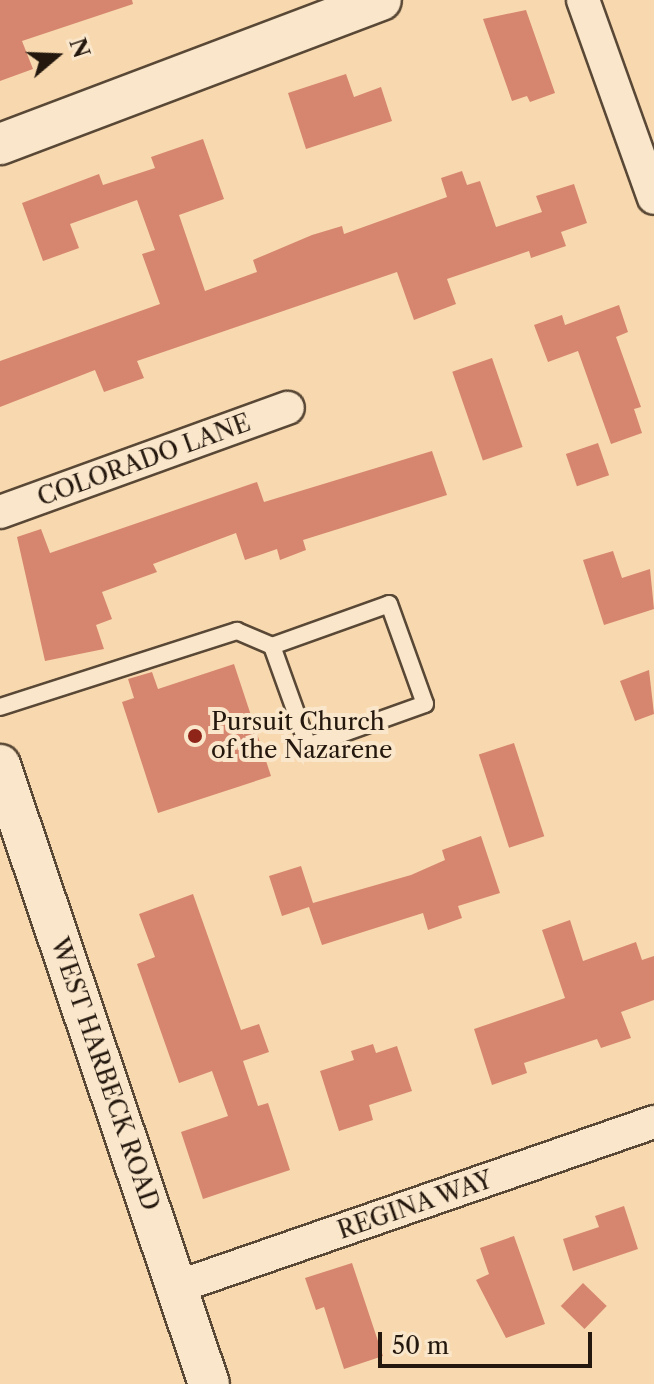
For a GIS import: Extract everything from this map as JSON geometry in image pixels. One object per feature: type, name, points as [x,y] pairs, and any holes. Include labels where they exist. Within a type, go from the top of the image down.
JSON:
[{"type":"street","points":[[0,144],[381,0]]},
{"type":"street","points":[[583,0],[654,198]]},
{"type":"street","name":"COLORADO LANE","points":[[0,512],[288,408]]},
{"type":"street","name":"WEST HARBECK ROAD","points":[[0,765],[209,1384]]},
{"type":"street","name":"REGINA WAY","points":[[177,1287],[654,1122]]},
{"type":"lane","points":[[0,707],[237,631],[272,646],[389,604],[425,704],[308,746],[272,646]]},
{"type":"building","points":[[0,0],[132,0],[133,4],[22,41],[33,69],[0,81]]},
{"type":"building","points":[[526,10],[555,93],[530,102],[527,96],[512,101],[483,19]]},
{"type":"building","points":[[346,74],[354,97],[381,87],[392,121],[306,149],[288,93]]},
{"type":"building","points":[[203,139],[224,199],[179,215],[205,291],[257,272],[253,260],[312,235],[342,226],[344,234],[447,197],[441,178],[462,171],[467,185],[480,181],[496,227],[542,212],[536,196],[574,184],[587,223],[561,232],[566,246],[531,258],[529,251],[447,279],[456,304],[414,320],[397,272],[137,361],[144,378],[104,392],[95,370],[0,407],[0,361],[160,304],[142,254],[155,250],[137,200],[70,224],[79,248],[43,261],[22,203],[99,174],[103,185],[155,168],[151,157]]},
{"type":"building","points":[[619,305],[628,332],[616,337],[641,407],[634,409],[642,433],[611,444],[578,351],[548,362],[534,325],[562,315],[565,325]]},
{"type":"building","points":[[492,358],[523,447],[483,461],[452,372]]},
{"type":"building","points":[[598,443],[609,475],[577,486],[566,454]]},
{"type":"building","points":[[432,451],[447,495],[303,540],[306,550],[280,560],[277,549],[245,560],[236,533],[153,564],[157,572],[102,592],[112,619],[96,625],[104,649],[45,661],[17,537],[41,529],[50,553],[257,482],[264,502]]},
{"type":"building","points":[[613,551],[622,578],[650,569],[654,609],[604,625],[583,560]]},
{"type":"building","name":"Pursuit Church of the Nazarene","points":[[234,664],[271,776],[158,813],[122,702],[134,698],[128,679],[152,672],[158,689]]},
{"type":"building","points":[[649,670],[654,714],[635,721],[620,681]]},
{"type":"building","points":[[514,743],[544,836],[509,848],[479,754]]},
{"type":"building","points":[[481,836],[500,893],[458,906],[462,918],[428,930],[423,913],[322,945],[309,907],[282,916],[269,876],[301,866],[313,903],[411,875],[445,860],[442,850]]},
{"type":"building","points":[[193,894],[241,1030],[259,1024],[269,1052],[243,1061],[258,1106],[268,1103],[290,1170],[203,1199],[181,1132],[228,1116],[212,1071],[179,1083],[137,964],[155,957],[139,914]]},
{"type":"building","points":[[570,920],[583,961],[636,942],[642,960],[654,956],[654,1000],[621,1012],[631,1038],[601,1048],[597,1039],[524,1063],[527,1073],[492,1085],[474,1029],[565,998],[542,930]]},
{"type":"building","points":[[373,1044],[376,1053],[397,1046],[412,1091],[369,1105],[373,1120],[339,1131],[320,1071],[354,1060],[351,1051]]},
{"type":"building","points":[[624,1206],[638,1249],[573,1271],[563,1239],[599,1227],[595,1216]]},
{"type":"building","points":[[514,1236],[545,1324],[506,1338],[476,1280],[489,1274],[480,1248]]},
{"type":"building","points":[[352,1263],[383,1356],[344,1369],[324,1307],[316,1310],[305,1278]]},
{"type":"building","points":[[583,1283],[607,1306],[585,1329],[561,1306]]},
{"type":"place","name":"Pursuit Church of the Nazarene","points":[[195,736]]}]
